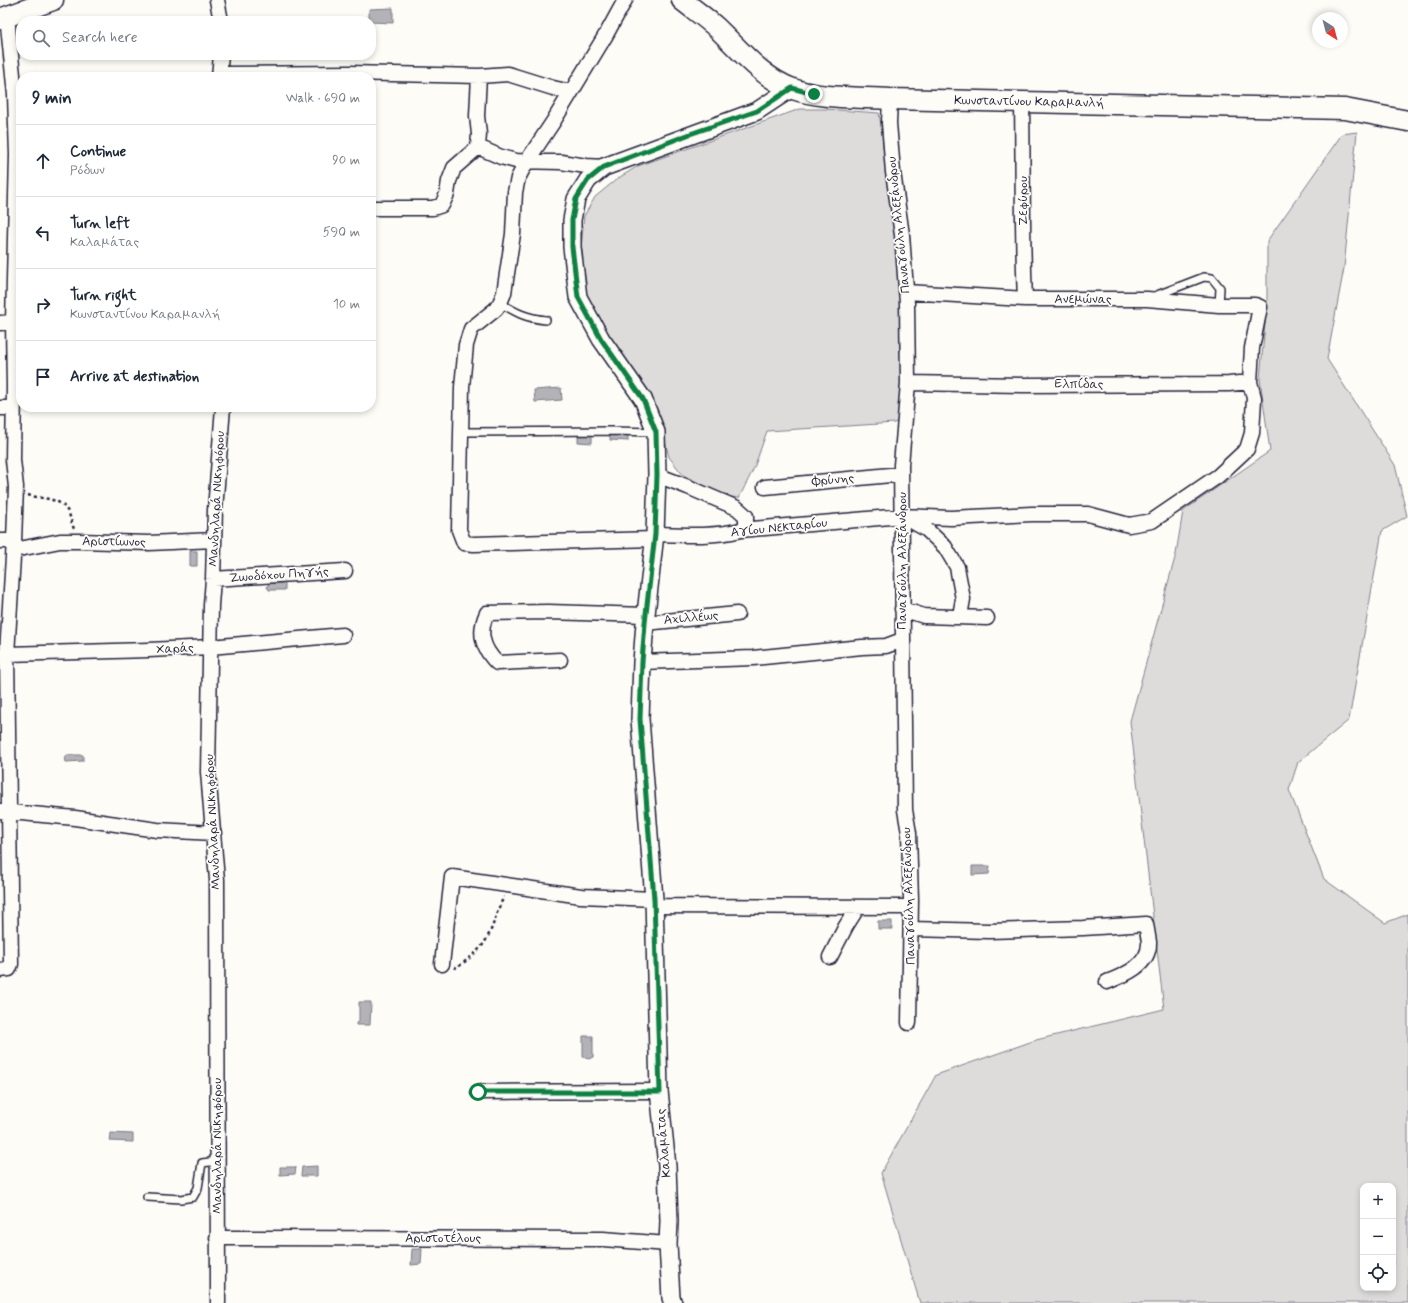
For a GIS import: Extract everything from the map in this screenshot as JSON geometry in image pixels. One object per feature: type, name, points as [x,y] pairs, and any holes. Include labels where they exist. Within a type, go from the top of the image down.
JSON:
[{"type":"main road","points":[[3,18],[53,0]]},
{"type":"main road","name":"Κωνσταντίνου Καραμανλή","points":[[682,0],[716,27],[758,68],[774,79],[792,88],[814,94],[890,99],[1346,109],[1408,121]]},
{"type":"street","points":[[217,0],[220,16]]},
{"type":"street","points":[[462,432],[462,388],[466,345],[471,329],[496,309],[500,303],[507,278],[513,234],[515,192],[518,178],[526,161],[553,122],[607,33],[625,0]]},
{"type":"street","points":[[3,18],[15,94],[16,124]]},
{"type":"street","points":[[219,72],[220,60]]},
{"type":"street","points":[[376,74],[479,76],[508,74],[571,92]]},
{"type":"street","points":[[376,208],[434,208],[442,205],[447,194],[449,181],[454,168],[478,147],[479,134],[477,116],[479,76]]},
{"type":"street","name":"Καλαμάτας","points":[[672,1303],[668,1244],[669,1221],[667,1166],[660,1092],[654,903],[640,719],[642,662],[655,537],[657,475],[656,432],[643,399],[601,339],[578,297],[572,247],[572,220],[576,199],[588,180],[604,167],[690,134],[757,111],[792,88]]},
{"type":"street","name":"Παναγούλη Αλεξάνδρου","points":[[890,99],[889,123],[902,235],[906,292],[908,384],[901,474],[904,810],[909,833],[911,907],[909,1023]]},
{"type":"street","name":"Ζεφύρου","points":[[1022,102],[1024,200],[1023,259],[1025,299]]},
{"type":"street","points":[[478,147],[501,157],[516,160],[561,162],[604,167]]},
{"type":"street","points":[[5,970],[11,964],[4,811],[5,650],[14,545],[16,487],[7,408],[7,322],[16,172]]},
{"type":"street","name":"Ανεμώνας","points":[[906,292],[1025,299],[1147,299],[1219,305],[1255,305],[1260,307]]},
{"type":"street","name":"Αγίου Νεκταρίου","points":[[462,432],[459,530],[464,543],[474,544],[699,536],[726,534],[741,530],[902,516],[951,518],[1032,514],[1088,514],[1129,524],[1152,521],[1218,476],[1247,449],[1252,432],[1254,398],[1250,382],[1252,348],[1260,307]]},
{"type":"street","name":"Ελπίδας","points":[[908,384],[1229,384],[1250,382]]},
{"type":"street","name":"Μανδηλαρά Νικηφόρου","points":[[218,1303],[217,880],[208,772],[211,605],[215,510],[223,412]]},
{"type":"street","name":"Φρύνης","points":[[765,487],[901,474]]},
{"type":"street","points":[[657,475],[688,486],[737,508],[746,516],[746,525],[741,530]]},
{"type":"street","points":[[902,516],[926,529],[945,547],[957,567],[963,599],[960,616]]},
{"type":"street","name":"Αριστίωνος","points":[[0,541],[14,545],[79,540],[149,543],[214,540]]},
{"type":"street","name":"Ζωοδόχου Πηγής","points":[[213,579],[345,571]]},
{"type":"street","points":[[902,609],[924,616],[987,618]]},
{"type":"street","name":"Αχιλλέως","points":[[560,660],[497,662],[489,654],[483,638],[482,623],[487,613],[548,612],[646,619],[737,614]]},
{"type":"street","name":"Χαράς","points":[[5,650],[142,651],[210,647],[343,635]]},
{"type":"street","points":[[642,662],[753,658],[862,646],[886,646],[902,640]]},
{"type":"street","points":[[4,811],[74,818],[157,830],[214,833]]},
{"type":"street","points":[[442,964],[452,878],[581,896],[654,903],[911,907]]},
{"type":"street","points":[[830,958],[846,926],[858,907]]},
{"type":"street","points":[[911,929],[989,931],[1146,924],[1149,944],[1144,960],[1127,974],[1107,982]]},
{"type":"street","points":[[478,1092],[660,1092]]},
{"type":"street","name":"Αριστοτέλους","points":[[217,1238],[603,1239],[668,1244]]},
{"type":"lane","points":[[1147,299],[1204,277],[1212,278],[1220,288],[1219,305]]},
{"type":"lane","points":[[500,303],[521,315],[532,319],[546,320]]},
{"type":"lane","points":[[462,432],[656,432]]},
{"type":"lane","points":[[147,1197],[180,1199],[193,1197],[198,1188],[202,1162],[218,1161]]},
{"type":"path","points":[[16,487],[23,494],[38,498],[51,498],[61,502],[69,513],[72,526],[79,540]]},
{"type":"path","points":[[442,964],[457,968],[477,952],[489,936],[499,905],[510,886]]},
{"type":"shaded area","points":[[393,8],[393,23],[376,22],[376,16],[369,16],[369,9]]},
{"type":"shaded area","points":[[800,109],[824,109],[879,113],[889,174],[901,294],[901,415],[895,423],[767,431],[754,468],[739,498],[724,496],[683,475],[669,457],[657,409],[620,353],[587,298],[581,249],[584,216],[595,197],[617,179],[638,166]]},
{"type":"shaded area","points":[[1357,132],[1344,268],[1327,359],[1395,465],[1407,516],[1382,531],[1349,720],[1298,762],[1289,790],[1324,879],[1385,923],[1408,914],[1408,1303],[920,1303],[881,1173],[936,1075],[1036,1040],[1164,1009],[1130,721],[1176,554],[1183,511],[1270,451],[1260,379],[1267,301],[1267,241],[1342,134]]},
{"type":"shaded area","points":[[561,388],[562,400],[535,402],[534,390]]},
{"type":"shaded area","points":[[610,432],[628,433],[628,441],[610,440]]},
{"type":"shaded area","points":[[578,433],[592,434],[592,443],[578,442]]},
{"type":"shaded area","points":[[190,551],[197,551],[197,566],[190,566]]},
{"type":"shaded area","points":[[269,583],[285,583],[285,590],[269,590],[267,587]]},
{"type":"shaded area","points":[[67,755],[83,755],[83,761],[66,762],[65,758]]},
{"type":"shaded area","points":[[972,866],[990,866],[989,874],[972,875]]},
{"type":"shaded area","points":[[878,921],[892,921],[892,929],[878,929]]},
{"type":"shaded area","points":[[359,1002],[371,1002],[370,1025],[356,1025],[356,1023],[359,1022]]},
{"type":"shaded area","points":[[583,1036],[593,1036],[593,1057],[589,1059],[583,1057]]},
{"type":"shaded area","points":[[110,1133],[133,1134],[133,1142],[109,1141]]},
{"type":"shaded area","points":[[317,1166],[317,1176],[301,1176],[302,1167]]},
{"type":"shaded area","points":[[280,1167],[296,1167],[295,1174],[280,1175]]},
{"type":"shaded area","points":[[412,1249],[422,1249],[421,1264],[411,1265]]},
{"type":"route","points":[[478,1092],[660,1092],[654,899],[640,719],[645,623],[655,534],[657,475],[656,432],[643,399],[601,339],[578,297],[572,247],[572,220],[576,199],[588,180],[604,167],[690,134],[757,111],[792,88],[814,94]]}]
